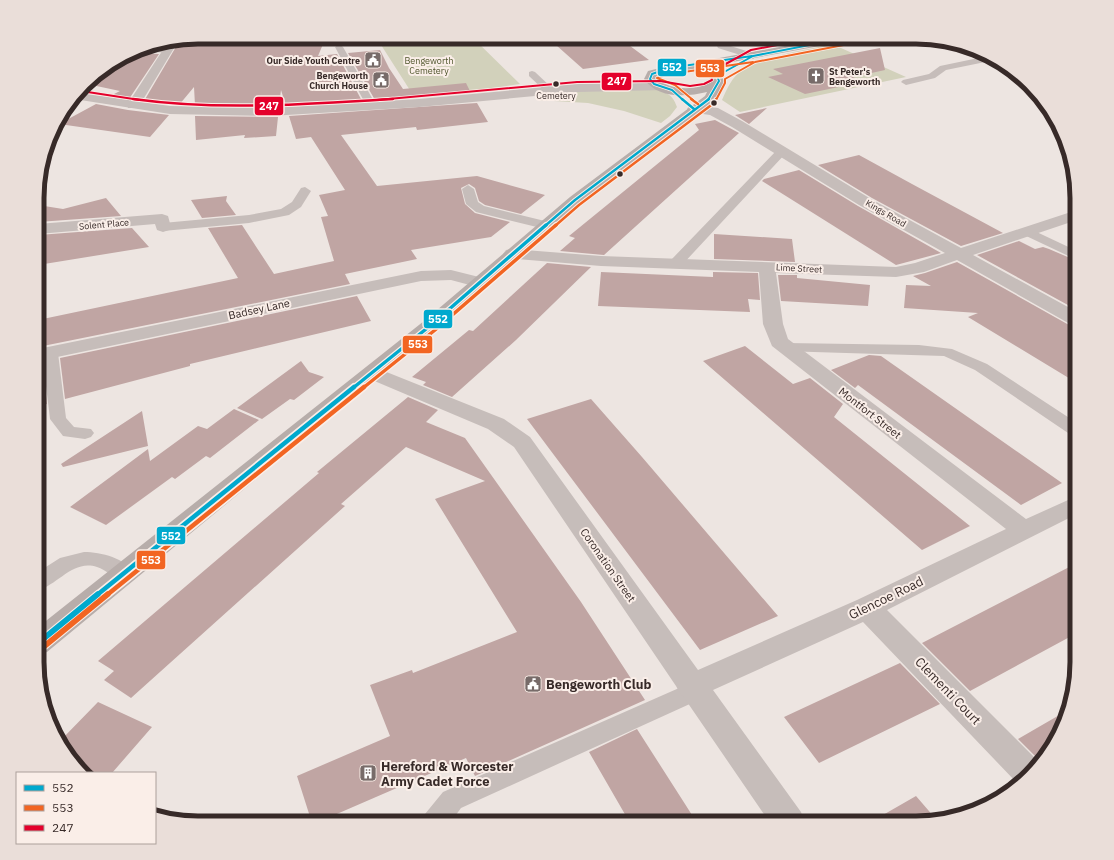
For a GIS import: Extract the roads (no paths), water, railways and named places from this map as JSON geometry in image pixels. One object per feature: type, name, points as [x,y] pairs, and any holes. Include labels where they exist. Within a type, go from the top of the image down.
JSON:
[{"type":"main road","points":[[694,109],[666,89],[654,84],[650,79],[652,74],[669,68],[685,67],[752,56],[814,44]]},
{"type":"main road","points":[[666,89],[690,92],[706,90],[716,81],[752,56]]},
{"type":"main road","points":[[685,67],[709,72],[716,81]]},
{"type":"main road","points":[[44,638],[372,373],[481,283],[512,254],[575,200],[710,98],[716,81]]},
{"type":"street","points":[[133,105],[170,47]]},
{"type":"street","points":[[578,88],[652,74]]},
{"type":"street","points":[[82,97],[170,110],[270,112],[419,103],[578,88],[666,89]]},
{"type":"street","name":"Kings Road","points":[[694,109],[713,111],[865,202],[1070,316]]},
{"type":"street","name":"Lime Street","points":[[512,254],[601,261],[896,272],[918,268],[1070,217]]},
{"type":"street","name":"Solent Place","points":[[44,229],[162,220],[163,227]]},
{"type":"street","name":"Montfort Street","points":[[767,266],[773,324],[779,342],[1023,529]]},
{"type":"street","name":"Badsey Lane","points":[[44,354],[421,276],[451,275],[481,283]]},
{"type":"street","name":"Coronation Street","points":[[372,373],[496,424],[522,442],[693,688],[785,816]]},
{"type":"street","name":"Glencoe Road","points":[[693,688],[867,608],[1023,529],[1070,507]]},
{"type":"street","name":"Clementi Court","points":[[867,608],[1026,770]]},
{"type":"lane","points":[[721,46],[752,56]]},
{"type":"lane","points":[[339,47],[371,105]]},
{"type":"lane","points":[[906,82],[932,76],[943,68],[983,60]]},
{"type":"lane","points":[[532,74],[549,90]]},
{"type":"lane","points":[[676,263],[782,151]]},
{"type":"lane","points":[[468,189],[472,204],[480,209],[546,225]]},
{"type":"lane","points":[[163,227],[249,219],[285,212],[297,204],[306,191]]},
{"type":"lane","points":[[1026,231],[1070,253]]},
{"type":"lane","points":[[786,348],[897,349],[947,352],[981,367],[1070,426]]},
{"type":"lane","points":[[44,354],[58,419],[69,432],[85,433]]},
{"type":"lane","points":[[44,578],[58,567],[79,560],[101,561],[124,574]]},
{"type":"lane","points":[[439,816],[452,800],[693,688]]},
{"type":"place","name":"Our Side Youth Centre","points":[[373,60]]},
{"type":"place","name":"St Peter's Bengeworth","points":[[816,76]]},
{"type":"place","name":"Bengeworth Church House","points":[[381,80]]},
{"type":"place","name":"Cemetery","points":[[556,84]]},
{"type":"place","name":"Bengeworth Club","points":[[533,684]]},
{"type":"place","name":"Hereford & Worcester Army Cadet Force","points":[[368,773]]},
{"type":"park label","name":"Bengeworth Cemetery","points":[[429,66]]}]
